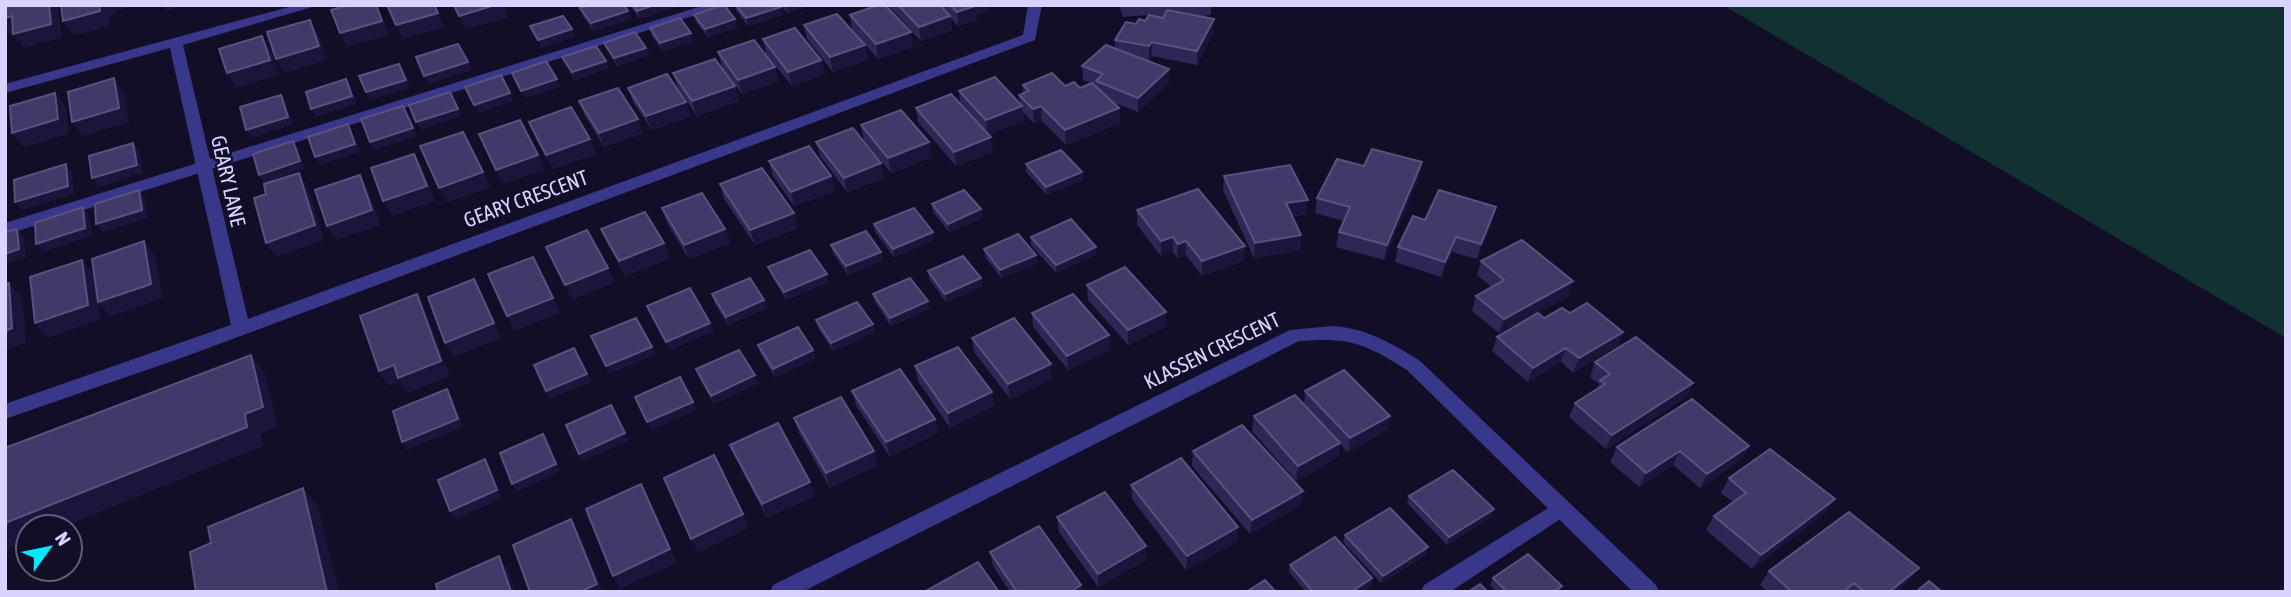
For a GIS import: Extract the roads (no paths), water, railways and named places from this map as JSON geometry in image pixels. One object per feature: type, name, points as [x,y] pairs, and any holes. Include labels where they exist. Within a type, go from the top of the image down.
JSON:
[{"type":"street","points":[[5,89],[312,5]]},
{"type":"street","points":[[5,229],[720,5]]},
{"type":"street","name":"GEARY CRESCENT","points":[[5,412],[241,328],[1030,37],[1035,5]]},
{"type":"street","name":"GEARY LANE","points":[[176,43],[241,328]]},
{"type":"street","name":"KLASSEN CRESCENT","points":[[781,592],[1296,335],[1339,331],[1373,340],[1413,365],[1648,592]]},
{"type":"street","points":[[1432,592],[1561,508]]}]
